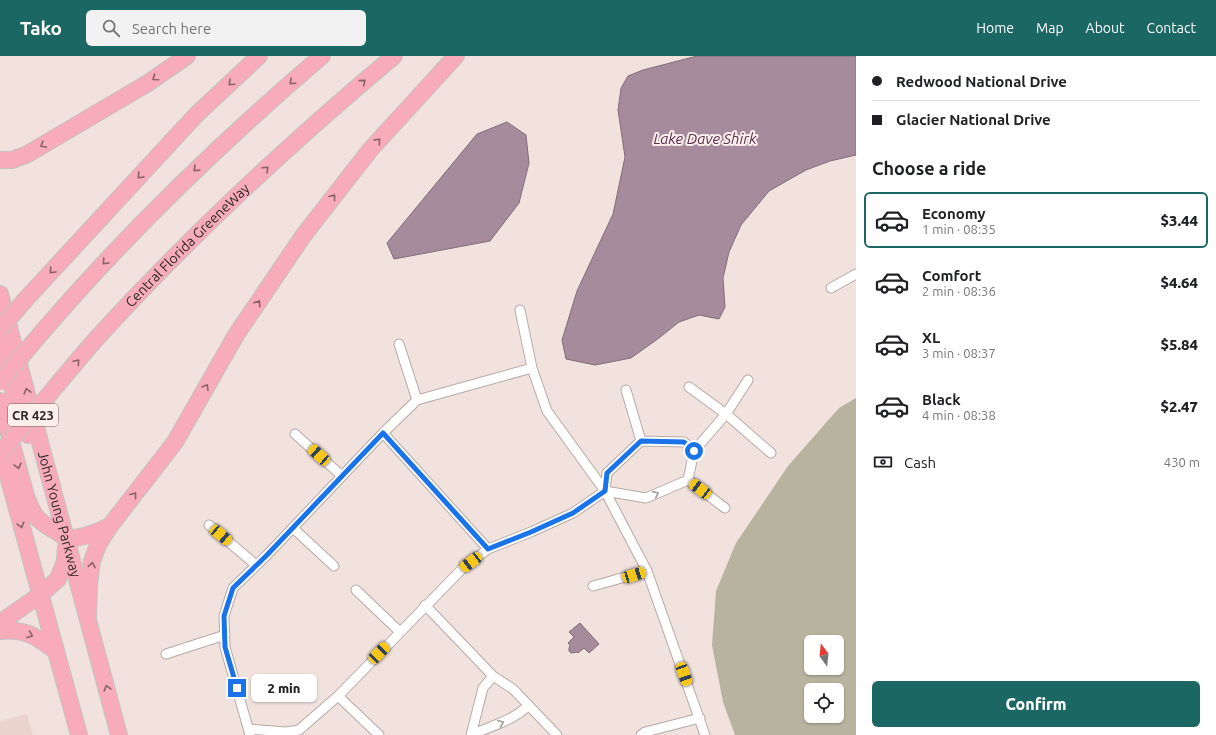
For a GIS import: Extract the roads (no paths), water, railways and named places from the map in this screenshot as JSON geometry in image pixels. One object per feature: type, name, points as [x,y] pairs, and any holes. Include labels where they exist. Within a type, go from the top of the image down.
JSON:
[{"type":"highway","points":[[0,160],[12,160],[26,155],[148,83],[187,56]]},
{"type":"highway","points":[[0,329],[26,298],[196,115],[259,56]]},
{"type":"highway","points":[[0,382],[70,299],[167,198],[244,124],[322,56]]},
{"type":"highway","name":"Central Florida GreeneWay","points":[[0,453],[103,333],[189,242],[232,200],[324,116],[394,56]]},
{"type":"highway","points":[[88,618],[89,585],[92,561],[98,545],[110,526],[175,442],[236,335],[303,236],[370,150],[456,56]]},
{"type":"highway","name":"John Young Parkway","points":[[0,294],[119,735]]},
{"type":"highway","points":[[0,341],[24,431],[43,453]]},
{"type":"highway","points":[[0,401],[26,496],[31,510],[38,520],[66,537],[92,534],[110,526]]},
{"type":"highway","points":[[0,447],[79,735]]},
{"type":"highway","points":[[0,623],[41,594],[58,579],[65,561],[66,537]]},
{"type":"highway","points":[[0,631],[14,630],[28,633],[39,639],[56,652]]},
{"type":"street","points":[[831,288],[856,274]]},
{"type":"street","points":[[520,310],[532,368],[547,410],[605,491],[647,571],[705,735]]},
{"type":"street","points":[[399,344],[417,400]]},
{"type":"street","points":[[532,368],[417,400],[383,433],[293,528],[233,588],[224,616],[225,647],[249,732],[286,732],[299,730],[338,696],[425,605],[462,569],[488,549],[573,513],[605,491],[646,498],[688,480]]},
{"type":"street","points":[[688,480],[694,451],[726,414],[748,380]]},
{"type":"street","points":[[689,387],[726,414],[771,453]]},
{"type":"street","points":[[626,390],[641,441]]},
{"type":"street","points":[[383,433],[488,549]]},
{"type":"street","points":[[295,434],[342,476]]},
{"type":"street","points":[[605,491],[607,473],[641,441],[684,442],[694,451]]},
{"type":"street","points":[[688,480],[725,508]]},
{"type":"street","points":[[209,525],[256,566]]},
{"type":"street","points":[[293,528],[334,566]]},
{"type":"street","points":[[593,586],[647,571]]},
{"type":"street","points":[[356,590],[400,632]]},
{"type":"street","points":[[425,605],[493,676],[513,689],[557,735]]},
{"type":"street","points":[[166,654],[225,636]]},
{"type":"street","points":[[471,735],[483,688],[493,676]]},
{"type":"street","points":[[338,696],[379,735]]},
{"type":"street","points":[[471,735],[509,720],[521,713],[528,706]]},
{"type":"street","points":[[641,735],[645,732],[700,718]]},
{"type":"water","name":"Lake Dave Shirk","points":[[697,56],[856,56],[856,155],[830,161],[806,170],[769,191],[741,225],[729,252],[723,278],[725,307],[719,319],[699,315],[679,322],[631,358],[595,365],[566,359],[562,340],[577,291],[613,214],[625,157],[618,110],[621,88],[628,76],[643,70]]},
{"type":"water","points":[[507,122],[526,135],[529,163],[519,203],[490,241],[394,259],[387,243],[477,134]]},
{"type":"water","points":[[580,623],[599,644],[589,653],[584,648],[578,653],[571,653],[569,651],[570,645],[568,643],[574,637],[569,632]]}]
